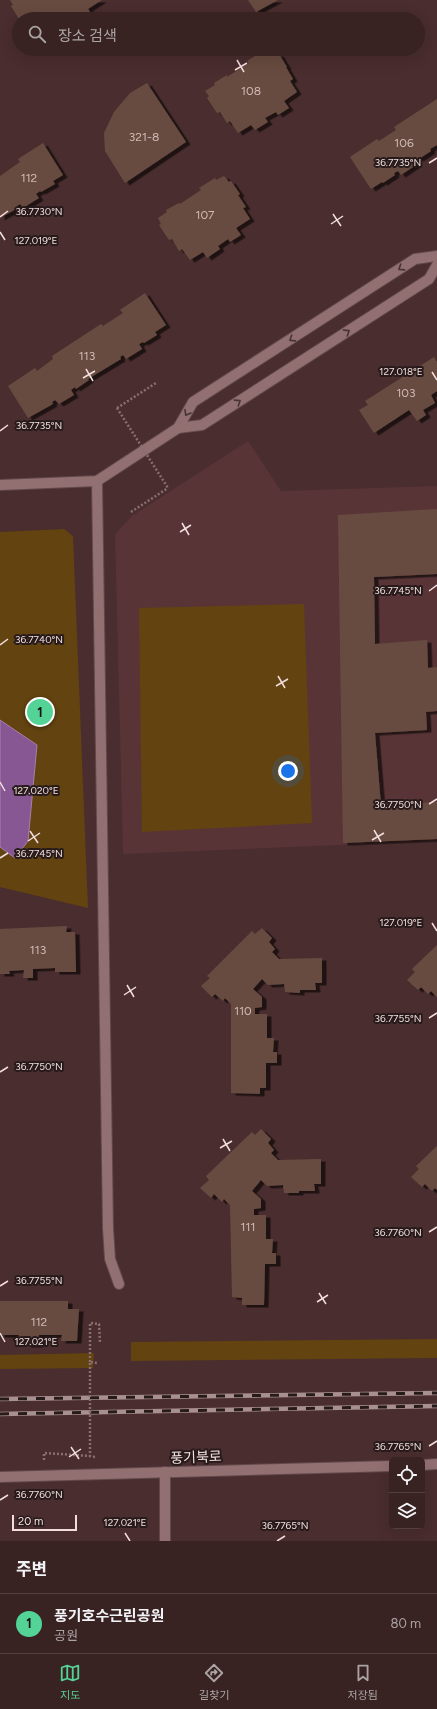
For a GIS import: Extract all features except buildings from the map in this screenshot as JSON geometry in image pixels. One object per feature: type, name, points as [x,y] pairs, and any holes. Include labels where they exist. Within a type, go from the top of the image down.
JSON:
[{"type":"street","points":[[178,428],[193,402],[415,259],[437,256]]},
{"type":"street","points":[[0,485],[97,481],[178,428],[202,425],[430,279],[437,266]]},
{"type":"street","points":[[97,481],[108,1228],[110,1259],[119,1284]]},
{"type":"street","points":[[425,1465],[437,1464]]},
{"type":"street","name":"풍기북로","points":[[0,1477],[389,1466]]},
{"type":"street","points":[[165,1472],[165,1541]]},
{"type":"path","points":[[131,512],[168,488],[117,408],[156,383]]},
{"type":"path","points":[[90,1456],[90,1323],[99,1324],[100,1343]]},
{"type":"path","points":[[90,1362],[97,1362]]},
{"type":"path","points":[[51,1461],[43,1460],[44,1453],[95,1457]]},
{"type":"shaded area","points":[[248,441],[281,491],[437,486],[437,841],[123,854],[115,534],[132,516]]},
{"type":"shaded area","points":[[64,529],[73,536],[88,908],[0,887],[0,532]]},
{"type":"shaded area","points":[[304,604],[312,823],[142,832],[139,608]]},
{"type":"shaded area","points":[[0,720],[37,745],[28,841],[15,858],[0,847]]},
{"type":"shaded area","points":[[437,1339],[437,1358],[131,1361],[131,1342]]},
{"type":"shaded area","points":[[94,1353],[93,1368],[0,1369],[0,1355]]},
{"type":"railway","points":[[0,1399],[437,1393]]},
{"type":"railway","points":[[0,1414],[437,1406]]},
{"type":"place","name":"풍기호수근린공원","points":[[40,712]]}]
